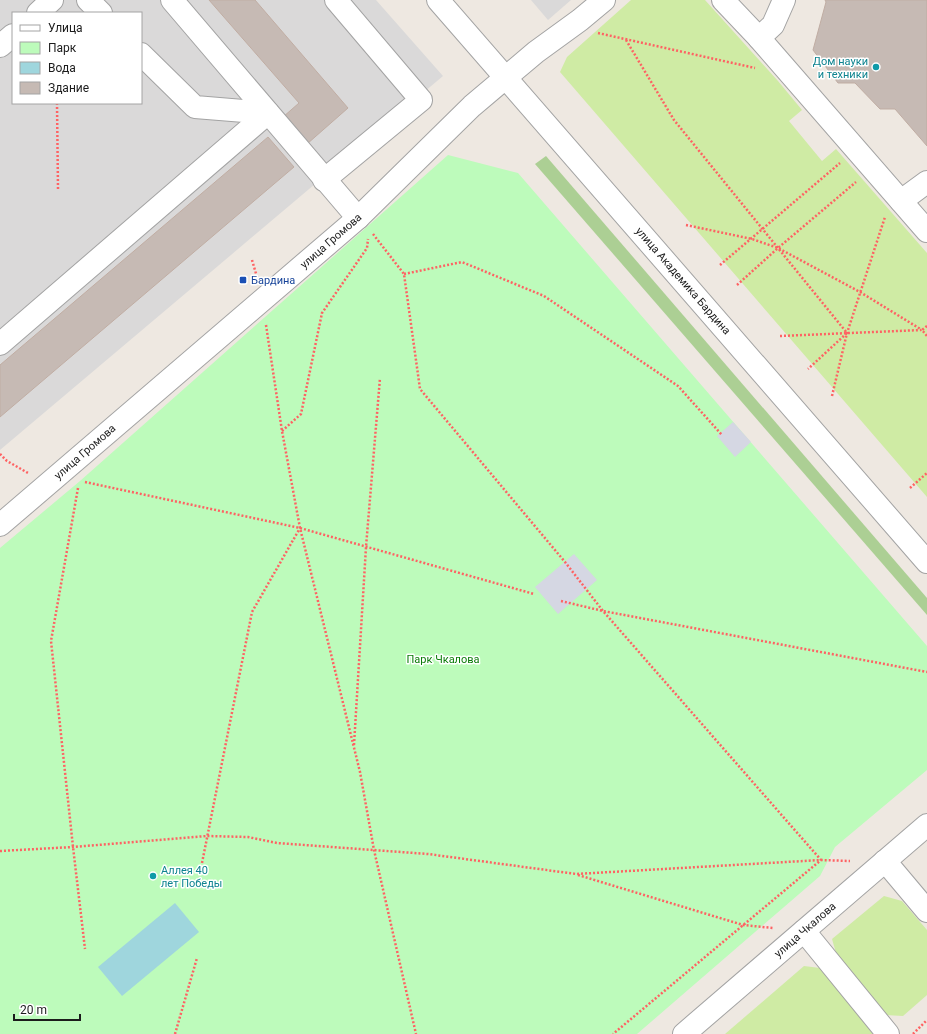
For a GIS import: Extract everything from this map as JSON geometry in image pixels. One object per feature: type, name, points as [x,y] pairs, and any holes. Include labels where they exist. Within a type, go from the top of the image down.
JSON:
[{"type":"street","points":[[39,12],[52,0]]},
{"type":"street","points":[[88,0],[99,12]]},
{"type":"street","points":[[172,0],[365,228]]},
{"type":"street","points":[[324,180],[421,100],[336,0]]},
{"type":"street","name":"улица Академика Бардина","points":[[438,0],[927,562]]},
{"type":"street","name":"улица Громова","points":[[0,525],[263,301],[365,228],[472,106],[536,52],[580,20],[604,0]]},
{"type":"street","points":[[723,0],[759,38],[927,231]]},
{"type":"street","points":[[759,38],[773,25],[784,0]]},
{"type":"street","points":[[0,46],[12,36]]},
{"type":"street","points":[[142,55],[195,107],[268,113]]},
{"type":"street","points":[[0,344],[268,113]]},
{"type":"street","points":[[901,201],[927,182]]},
{"type":"street","name":"улица Чкалова","points":[[684,1034],[927,825]]},
{"type":"street","points":[[885,862],[927,911]]},
{"type":"street","points":[[804,931],[888,1034]]},
{"type":"path","points":[[597,33],[792,76]]},
{"type":"path","points":[[626,40],[674,120],[847,333]]},
{"type":"path","points":[[57,104],[58,189]]},
{"type":"path","points":[[720,265],[856,150]]},
{"type":"path","points":[[737,286],[778,248],[872,168]]},
{"type":"path","points":[[832,396],[847,333],[884,218],[901,201]]},
{"type":"path","points":[[686,225],[752,239],[778,248],[860,292],[922,330],[927,336]]},
{"type":"path","points":[[365,228],[404,274],[420,389],[565,562],[603,611],[821,860]]},
{"type":"path","points":[[282,431],[301,414],[322,314],[367,248],[365,228]]},
{"type":"path","points":[[252,260],[263,301],[282,431],[300,528],[360,772],[374,850],[416,1034]]},
{"type":"path","points":[[404,274],[462,262],[544,296],[678,386],[722,435]]},
{"type":"path","points":[[780,336],[922,330],[927,326]]},
{"type":"path","points":[[808,369],[847,333]]},
{"type":"path","points":[[354,748],[366,547],[380,378]]},
{"type":"path","points":[[0,454],[7,461],[47,485]]},
{"type":"path","points":[[910,488],[927,473]]},
{"type":"path","points":[[85,949],[51,641],[80,481],[300,528],[534,594]]},
{"type":"path","points":[[202,863],[252,612],[300,528]]},
{"type":"path","points":[[561,601],[603,611],[927,672]]},
{"type":"path","points":[[0,851],[73,847],[207,836],[248,837],[278,842],[428,854],[576,874],[743,925],[804,931]]},
{"type":"path","points":[[613,1034],[821,860]]},
{"type":"path","points":[[576,874],[821,860],[885,862]]},
{"type":"path","points":[[175,1034],[197,958]]},
{"type":"path","points":[[913,1034],[927,1020]]},
{"type":"shaded area","points":[[0,0],[376,0],[443,76],[0,450]]},
{"type":"shaded area","points":[[531,0],[571,0],[548,20]]},
{"type":"shaded area","points":[[733,422],[751,442],[735,457],[717,436]]},
{"type":"shaded area","points":[[574,554],[597,580],[558,614],[535,587]]},
{"type":"green space","points":[[631,0],[705,0],[802,110],[789,121],[822,161],[836,149],[927,253],[927,497],[560,72],[567,57]]},
{"type":"green space","name":"Парк Чкалова","points":[[448,155],[518,173],[927,646],[927,770],[835,847],[820,876],[637,1034],[0,1034],[0,548],[80,481]]},
{"type":"green space","points":[[546,156],[927,598],[927,615],[535,164]]},
{"type":"green space","points":[[884,896],[902,901],[927,930],[927,995],[903,1016],[885,1015],[838,960],[832,939]]},
{"type":"green space","points":[[804,966],[820,968],[876,1034],[725,1034]]},
{"type":"water","points":[[175,903],[199,932],[122,996],[98,967]]},
{"type":"building","points":[[209,0],[255,0],[348,108],[307,144],[283,117],[299,103]]},
{"type":"building","name":"Дом науки и техники","points":[[825,0],[927,0],[927,146],[895,109],[880,109],[855,83],[838,83],[813,50],[826,2]]},
{"type":"building","points":[[268,137],[294,167],[0,417],[0,365]]},
{"type":"place","name":"Дом науки и техники","points":[[876,67]]},
{"type":"place","name":"Бардина","points":[[243,280]]},
{"type":"place","name":"Аллея 40 лет Победы","points":[[153,876]]}]
